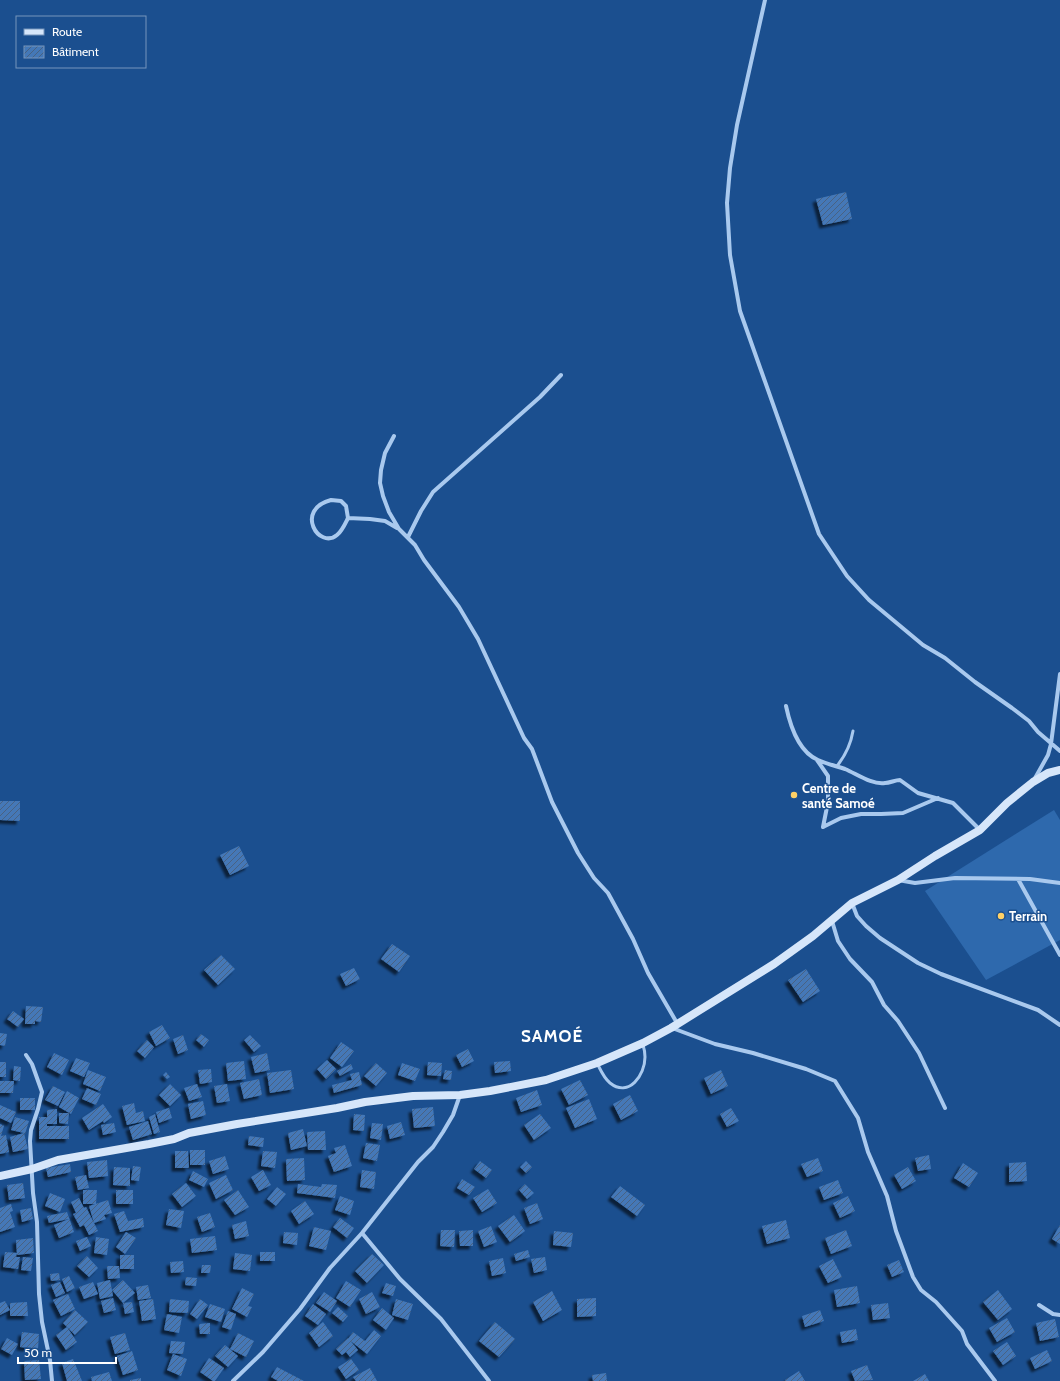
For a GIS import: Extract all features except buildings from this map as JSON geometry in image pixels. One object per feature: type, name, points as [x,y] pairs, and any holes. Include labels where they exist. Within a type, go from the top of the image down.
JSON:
[{"type":"main road","points":[[0,1176],[32,1169],[58,1160],[174,1139],[189,1133],[237,1124],[288,1117],[372,1101],[413,1096],[460,1095],[546,1080],[597,1063],[643,1043],[674,1026],[786,956],[832,921],[852,903],[898,880],[934,856],[980,830],[1007,803],[1033,782],[1048,773],[1060,770]]},
{"type":"street","points":[[765,0],[737,126],[730,168],[727,203],[730,255],[740,311],[819,534],[847,576],[869,600],[923,645],[945,658],[1029,721],[1038,732],[1060,751]]},
{"type":"street","points":[[408,537],[421,511],[433,492],[540,397],[561,375]]},
{"type":"street","points":[[394,436],[385,453],[380,470],[380,483],[389,512],[399,529]]},
{"type":"street","points":[[331,500],[341,501],[346,506],[348,518],[337,535],[331,538],[322,537],[316,533],[312,525],[314,511],[319,505],[331,500]]},
{"type":"street","points":[[348,518],[370,518],[385,521],[399,529],[415,545],[424,560],[459,607],[478,639],[524,738],[532,749],[552,802],[578,853],[594,878],[608,893],[634,939],[648,973],[674,1026],[715,1044],[753,1053],[806,1069],[834,1081],[858,1118],[868,1152],[887,1196],[896,1231],[913,1277],[921,1290],[936,1302],[962,1330],[967,1344],[995,1381]]},
{"type":"street","points":[[1033,782],[1048,755],[1051,744],[1060,674]]},
{"type":"street","points":[[786,706],[789,720],[804,749],[817,760],[828,776],[828,802],[823,827],[841,818],[860,814],[903,813],[938,798]]},
{"type":"street","points":[[817,760],[837,766],[876,783],[886,784],[900,780],[918,793],[953,803],[980,830]]},
{"type":"street","points":[[898,880],[915,884],[955,878],[1018,879],[1060,883]]},
{"type":"street","points":[[1018,879],[1060,955]]},
{"type":"street","points":[[852,903],[857,916],[866,926],[880,938],[918,963],[941,974],[1038,1010],[1060,1024]]},
{"type":"street","points":[[832,921],[838,941],[850,959],[872,982],[884,1005],[898,1021],[919,1053],[945,1108]]},
{"type":"street","points":[[26,1054],[32,1064],[42,1092],[31,1130],[30,1141],[33,1193],[37,1222],[39,1294],[52,1381]]},
{"type":"street","points":[[234,1381],[300,1309],[330,1268],[362,1233],[387,1199],[436,1142],[452,1115],[460,1095]]},
{"type":"street","points":[[362,1233],[400,1279],[441,1319],[489,1381]]},
{"type":"street","points":[[1039,1305],[1053,1314],[1060,1315]]},
{"type":"lane","points":[[837,766],[842,760],[853,731]]},
{"type":"lane","points":[[597,1063],[604,1076],[610,1083],[617,1087],[627,1087],[637,1082],[641,1073],[645,1057],[643,1043]]},
{"type":"shaded area","name":"Terrain","points":[[1054,810],[1060,820],[1060,940],[986,980],[925,891]]},
{"type":"place","name":"Centre de santé Samoé","points":[[794,795]]},
{"type":"place","name":"Terrain","points":[[1001,916]]},
{"type":"district","name":"SAMOÉ","points":[[552,1036]]}]
